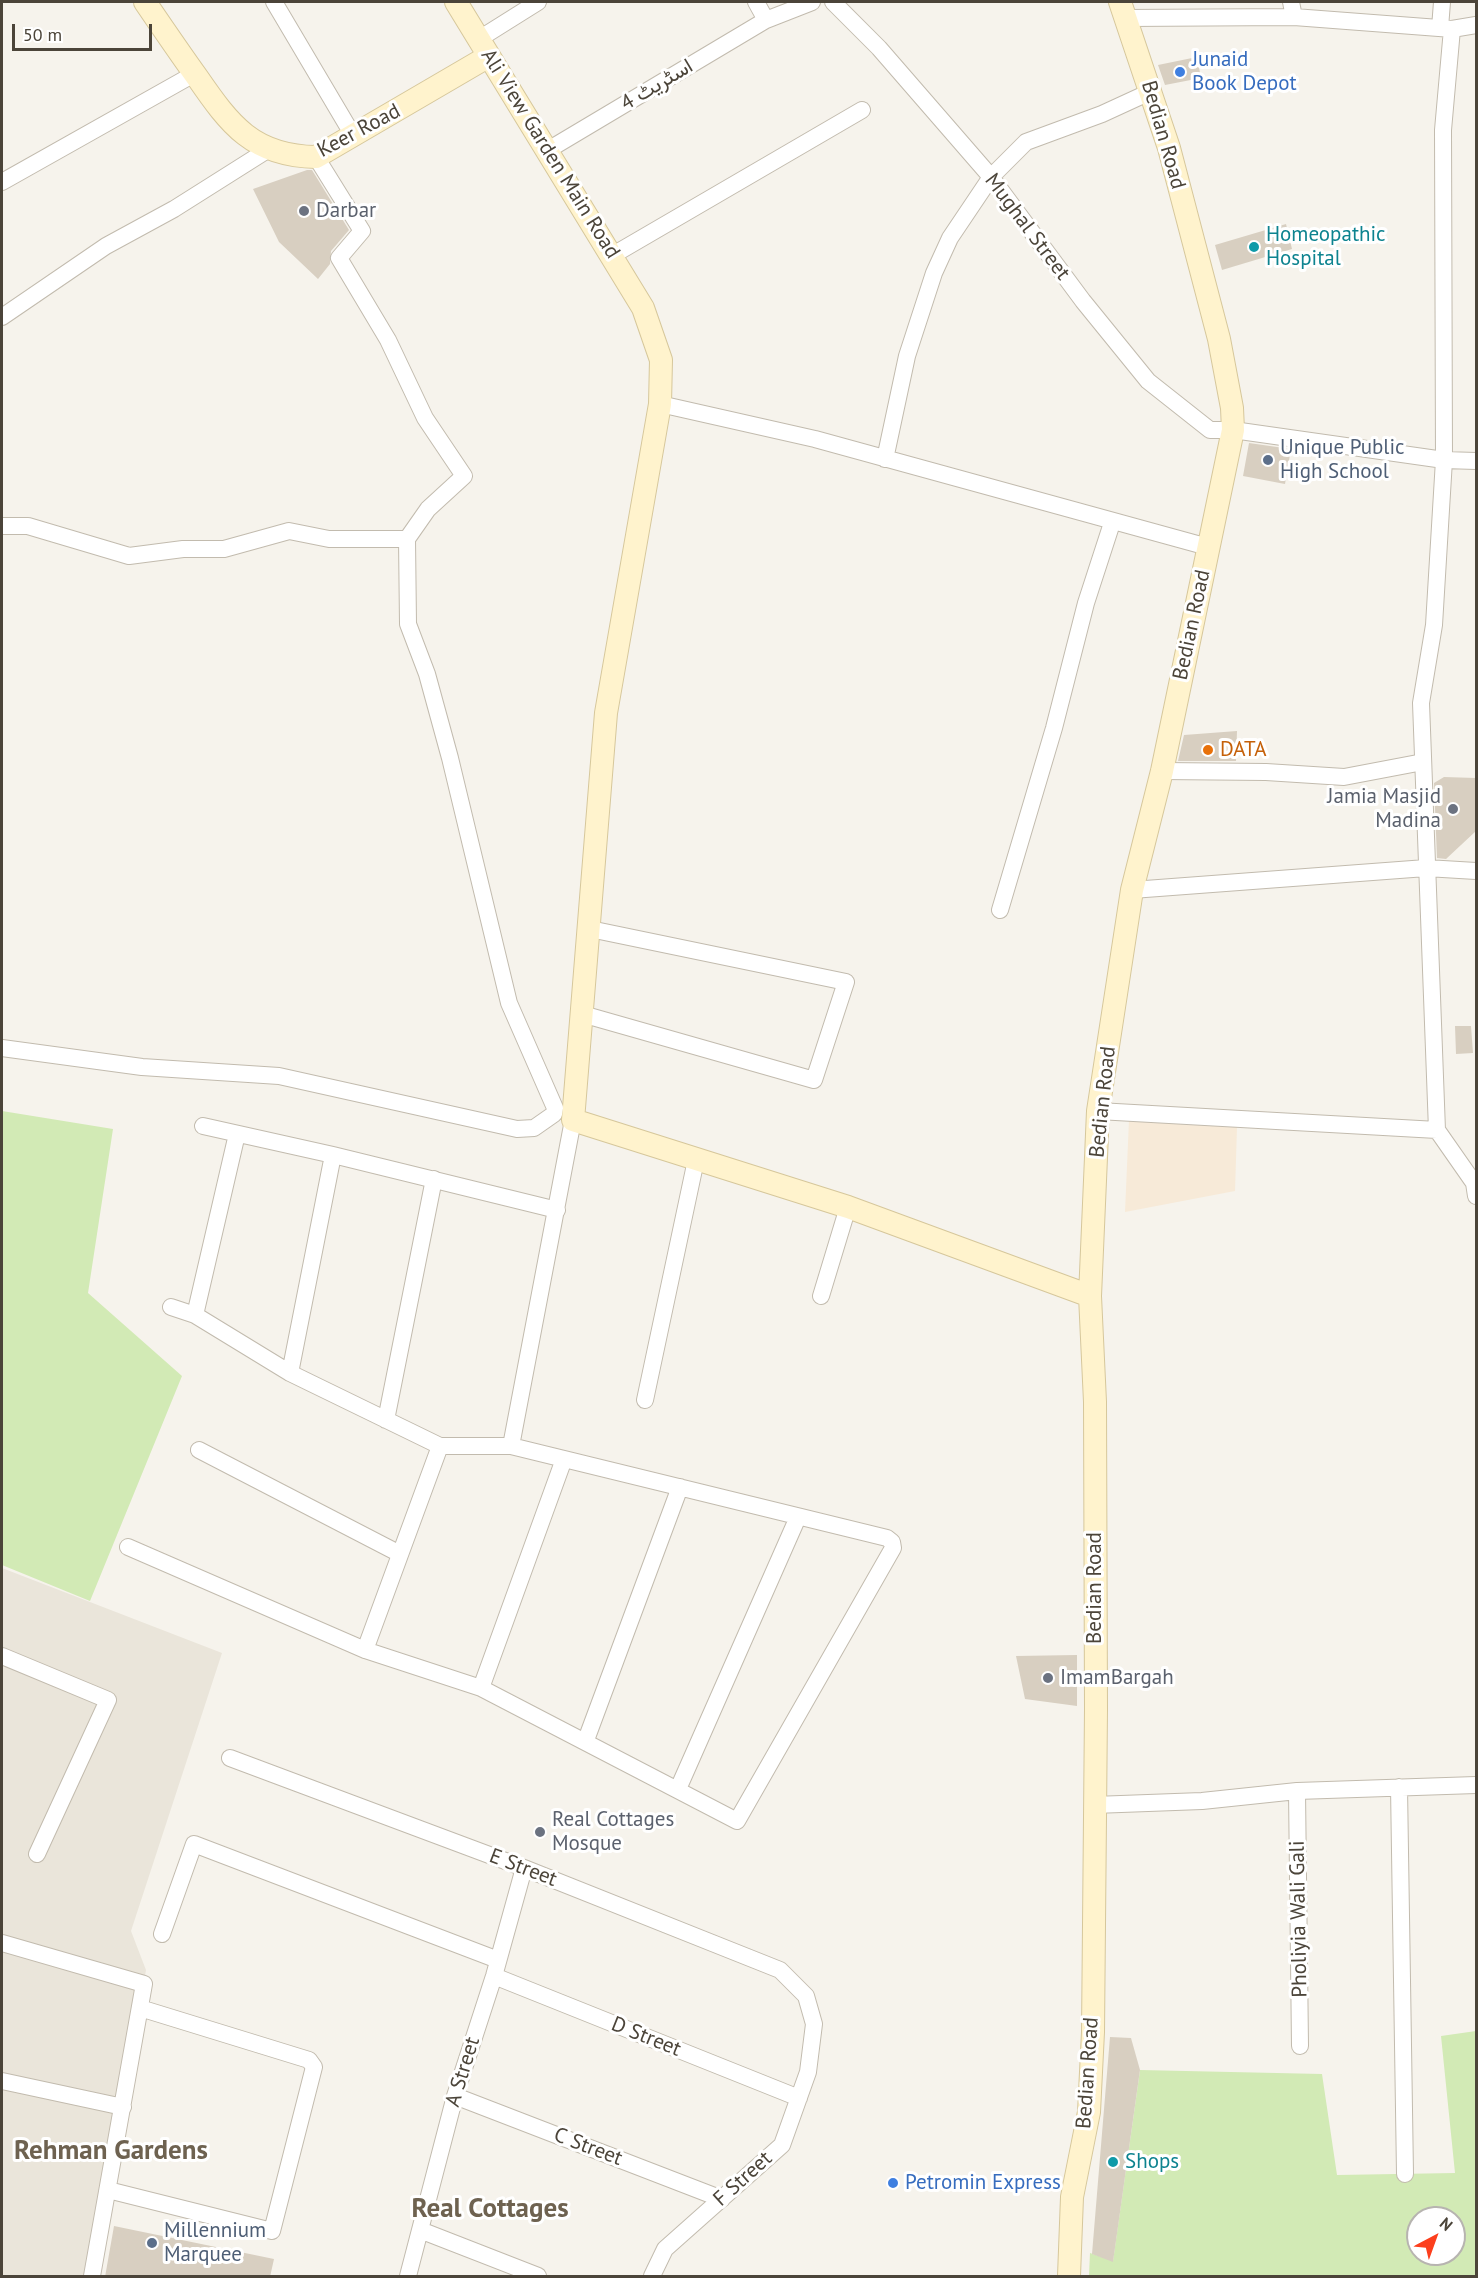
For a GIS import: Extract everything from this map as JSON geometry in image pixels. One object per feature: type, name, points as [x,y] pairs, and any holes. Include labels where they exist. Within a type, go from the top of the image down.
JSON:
[{"type":"main road","name":"Keer Road","points":[[144,2],[225,118],[246,136],[269,149],[294,157],[316,157],[354,137],[484,48]]},
{"type":"main road","name":"Ali View Garden Main Road","points":[[456,2],[613,255],[643,308],[661,360],[660,404],[606,713],[573,1120]]},
{"type":"main road","name":"Bedian Road","points":[[1069,2277],[1072,2197],[1089,2112],[1093,2032],[1096,1709],[1095,1402],[1090,1296],[1098,1111],[1132,890],[1162,771],[1233,430],[1233,408],[1219,339],[1152,92],[1122,10]]},
{"type":"main road","points":[[573,1120],[848,1206],[1090,1296]]},
{"type":"main road","name":"Bedian Road","points":[[1056,2277],[1070,2230]]},
{"type":"street","points":[[274,2],[354,137]]},
{"type":"street","points":[[484,48],[538,2]]},
{"type":"street","points":[[756,2],[766,20]]},
{"type":"street","name":"اسٹریٹ 4","points":[[548,150],[766,20],[812,2]]},
{"type":"street","name":"Mughal Street","points":[[833,2],[879,48],[991,177],[1083,300],[1148,381],[1210,430],[1233,430],[1444,460],[1476,461]]},
{"type":"street","points":[[1442,2],[1446,28],[1443,130],[1444,460],[1434,624],[1421,703],[1437,1130],[1474,1183],[1476,1196]]},
{"type":"street","points":[[1122,10],[1293,9],[1446,28],[1476,26]]},
{"type":"street","points":[[2,183],[194,74]]},
{"type":"street","points":[[885,459],[907,356],[934,273],[950,238],[991,177],[1026,142],[1102,114],[1152,92]]},
{"type":"street","points":[[613,255],[862,110]]},
{"type":"street","points":[[2,317],[106,246],[174,209],[269,149]]},
{"type":"street","points":[[2,1048],[142,1067],[279,1076],[517,1129],[534,1128],[554,1114],[555,1108],[509,1003],[450,758],[427,674],[408,624],[407,539],[428,508],[464,476],[425,418],[388,340],[339,258],[362,231],[316,157]]},
{"type":"street","points":[[660,404],[815,439],[1112,523],[1208,547]]},
{"type":"street","points":[[1000,910],[1054,728],[1086,603],[1112,523]]},
{"type":"street","points":[[2,526],[28,526],[129,556],[183,549],[224,549],[289,531],[329,539],[407,539]]},
{"type":"street","points":[[1162,771],[1266,772],[1344,777],[1423,762]]},
{"type":"street","points":[[1132,890],[1426,868],[1476,871]]},
{"type":"street","points":[[582,1014],[814,1080],[846,982],[590,928]]},
{"type":"street","points":[[1098,1111],[1437,1130]]},
{"type":"street","points":[[512,1446],[573,1120]]},
{"type":"street","points":[[203,1126],[557,1210]]},
{"type":"street","points":[[195,1315],[237,1134]]},
{"type":"street","points":[[290,1373],[333,1155]]},
{"type":"street","points":[[645,1400],[696,1160]]},
{"type":"street","points":[[386,1420],[434,1179]]},
{"type":"street","points":[[821,1296],[848,1206]]},
{"type":"street","points":[[128,1547],[365,1650],[482,1688],[586,1740],[734,1820],[740,1818],[893,1548],[892,1542],[887,1538],[512,1446],[440,1446],[290,1373],[195,1315],[171,1306]]},
{"type":"street","points":[[365,1650],[440,1446]]},
{"type":"street","points":[[199,1450],[400,1554]]},
{"type":"street","points":[[482,1688],[564,1459]]},
{"type":"street","points":[[586,1740],[680,1487]]},
{"type":"street","points":[[678,1789],[798,1517]]},
{"type":"street","points":[[2,1656],[108,1700],[37,1854]]},
{"type":"street","name":"E Street","points":[[230,1758],[524,1868],[780,1970],[806,1995]]},
{"type":"street","points":[[1094,1805],[1202,1801],[1297,1791],[1476,1785]]},
{"type":"street","points":[[1399,1787],[1405,2174]]},
{"type":"street","name":"Pholiyia Wali Gali","points":[[1297,1791],[1300,2046]]},
{"type":"street","name":"D Street","points":[[162,1934],[194,1844],[496,1968],[798,2098]]},
{"type":"street","name":"A Street","points":[[408,2277],[455,2096],[496,1968],[524,1868]]},
{"type":"street","points":[[2,1943],[144,1984],[92,2277]]},
{"type":"street","name":"F Street","points":[[652,2277],[665,2249],[782,2145],[807,2072],[814,2024],[806,1995]]},
{"type":"street","points":[[108,2190],[272,2231],[314,2067],[309,2060],[140,2008]]},
{"type":"street","points":[[2,2081],[123,2107]]},
{"type":"street","name":"C Street","points":[[455,2096],[722,2199]]},
{"type":"street","points":[[420,2230],[538,2277]]},
{"type":"shaded area","points":[[1129,1120],[1237,1127],[1235,1191],[1125,1212]]},
{"type":"shaded area","points":[[2,1568],[222,1653],[131,1931],[146,1970],[93,2276],[2,2276]]},
{"type":"green space","points":[[2,1111],[113,1129],[88,1293],[182,1376],[90,1601],[2,1565]]},
{"type":"green space","points":[[1476,2031],[1476,2276],[1089,2276],[1090,2253],[1113,2261],[1140,2070],[1322,2074],[1337,2175],[1455,2173],[1441,2036]]},
{"type":"building","name":"Junaid Book Depot","points":[[1197,57],[1201,78],[1165,85],[1158,65]]},
{"type":"building","name":"Darbar","points":[[312,170],[349,230],[331,251],[330,264],[318,279],[279,242],[253,189]]},
{"type":"building","name":"Homeopathic Hospital","points":[[1286,224],[1292,249],[1222,270],[1215,245]]},
{"type":"building","name":"Unique Public High School","points":[[1249,443],[1291,449],[1285,484],[1243,476]]},
{"type":"building","name":"DATA","points":[[1237,731],[1236,761],[1178,761],[1184,735]]},
{"type":"building","name":"Jamia Masjid Madina","points":[[1444,777],[1476,778],[1476,831],[1446,859],[1437,858],[1434,783]]},
{"type":"building","points":[[1455,1026],[1471,1026],[1473,1053],[1456,1054]]},
{"type":"building","name":"ImamBargah","points":[[1077,1655],[1077,1706],[1025,1699],[1016,1656]]},
{"type":"building","name":"Shops","points":[[1110,2037],[1131,2038],[1140,2070],[1113,2262],[1092,2254]]},
{"type":"building","name":"Millennium Marquee","points":[[114,2226],[274,2259],[270,2277],[105,2277]]},
{"type":"place","name":"Junaid Book Depot","points":[[1180,72]]},
{"type":"place","name":"Darbar","points":[[304,211]]},
{"type":"place","name":"Homeopathic Hospital","points":[[1254,247]]},
{"type":"place","name":"Unique Public High School","points":[[1268,460]]},
{"type":"place","name":"DATA","points":[[1208,750]]},
{"type":"place","name":"Jamia Masjid Madina","points":[[1453,809]]},
{"type":"place","name":"ImamBargah","points":[[1048,1678]]},
{"type":"place","name":"Real Cottages Mosque","points":[[540,1832]]},
{"type":"place","name":"Shops","points":[[1113,2162]]},
{"type":"place","name":"Petromin Express","points":[[893,2183]]},
{"type":"place","name":"Millennium Marquee","points":[[152,2243]]},
{"type":"district","name":"Rehman Gardens","points":[[111,2151]]},
{"type":"district","name":"Real Cottages","points":[[490,2209]]}]
